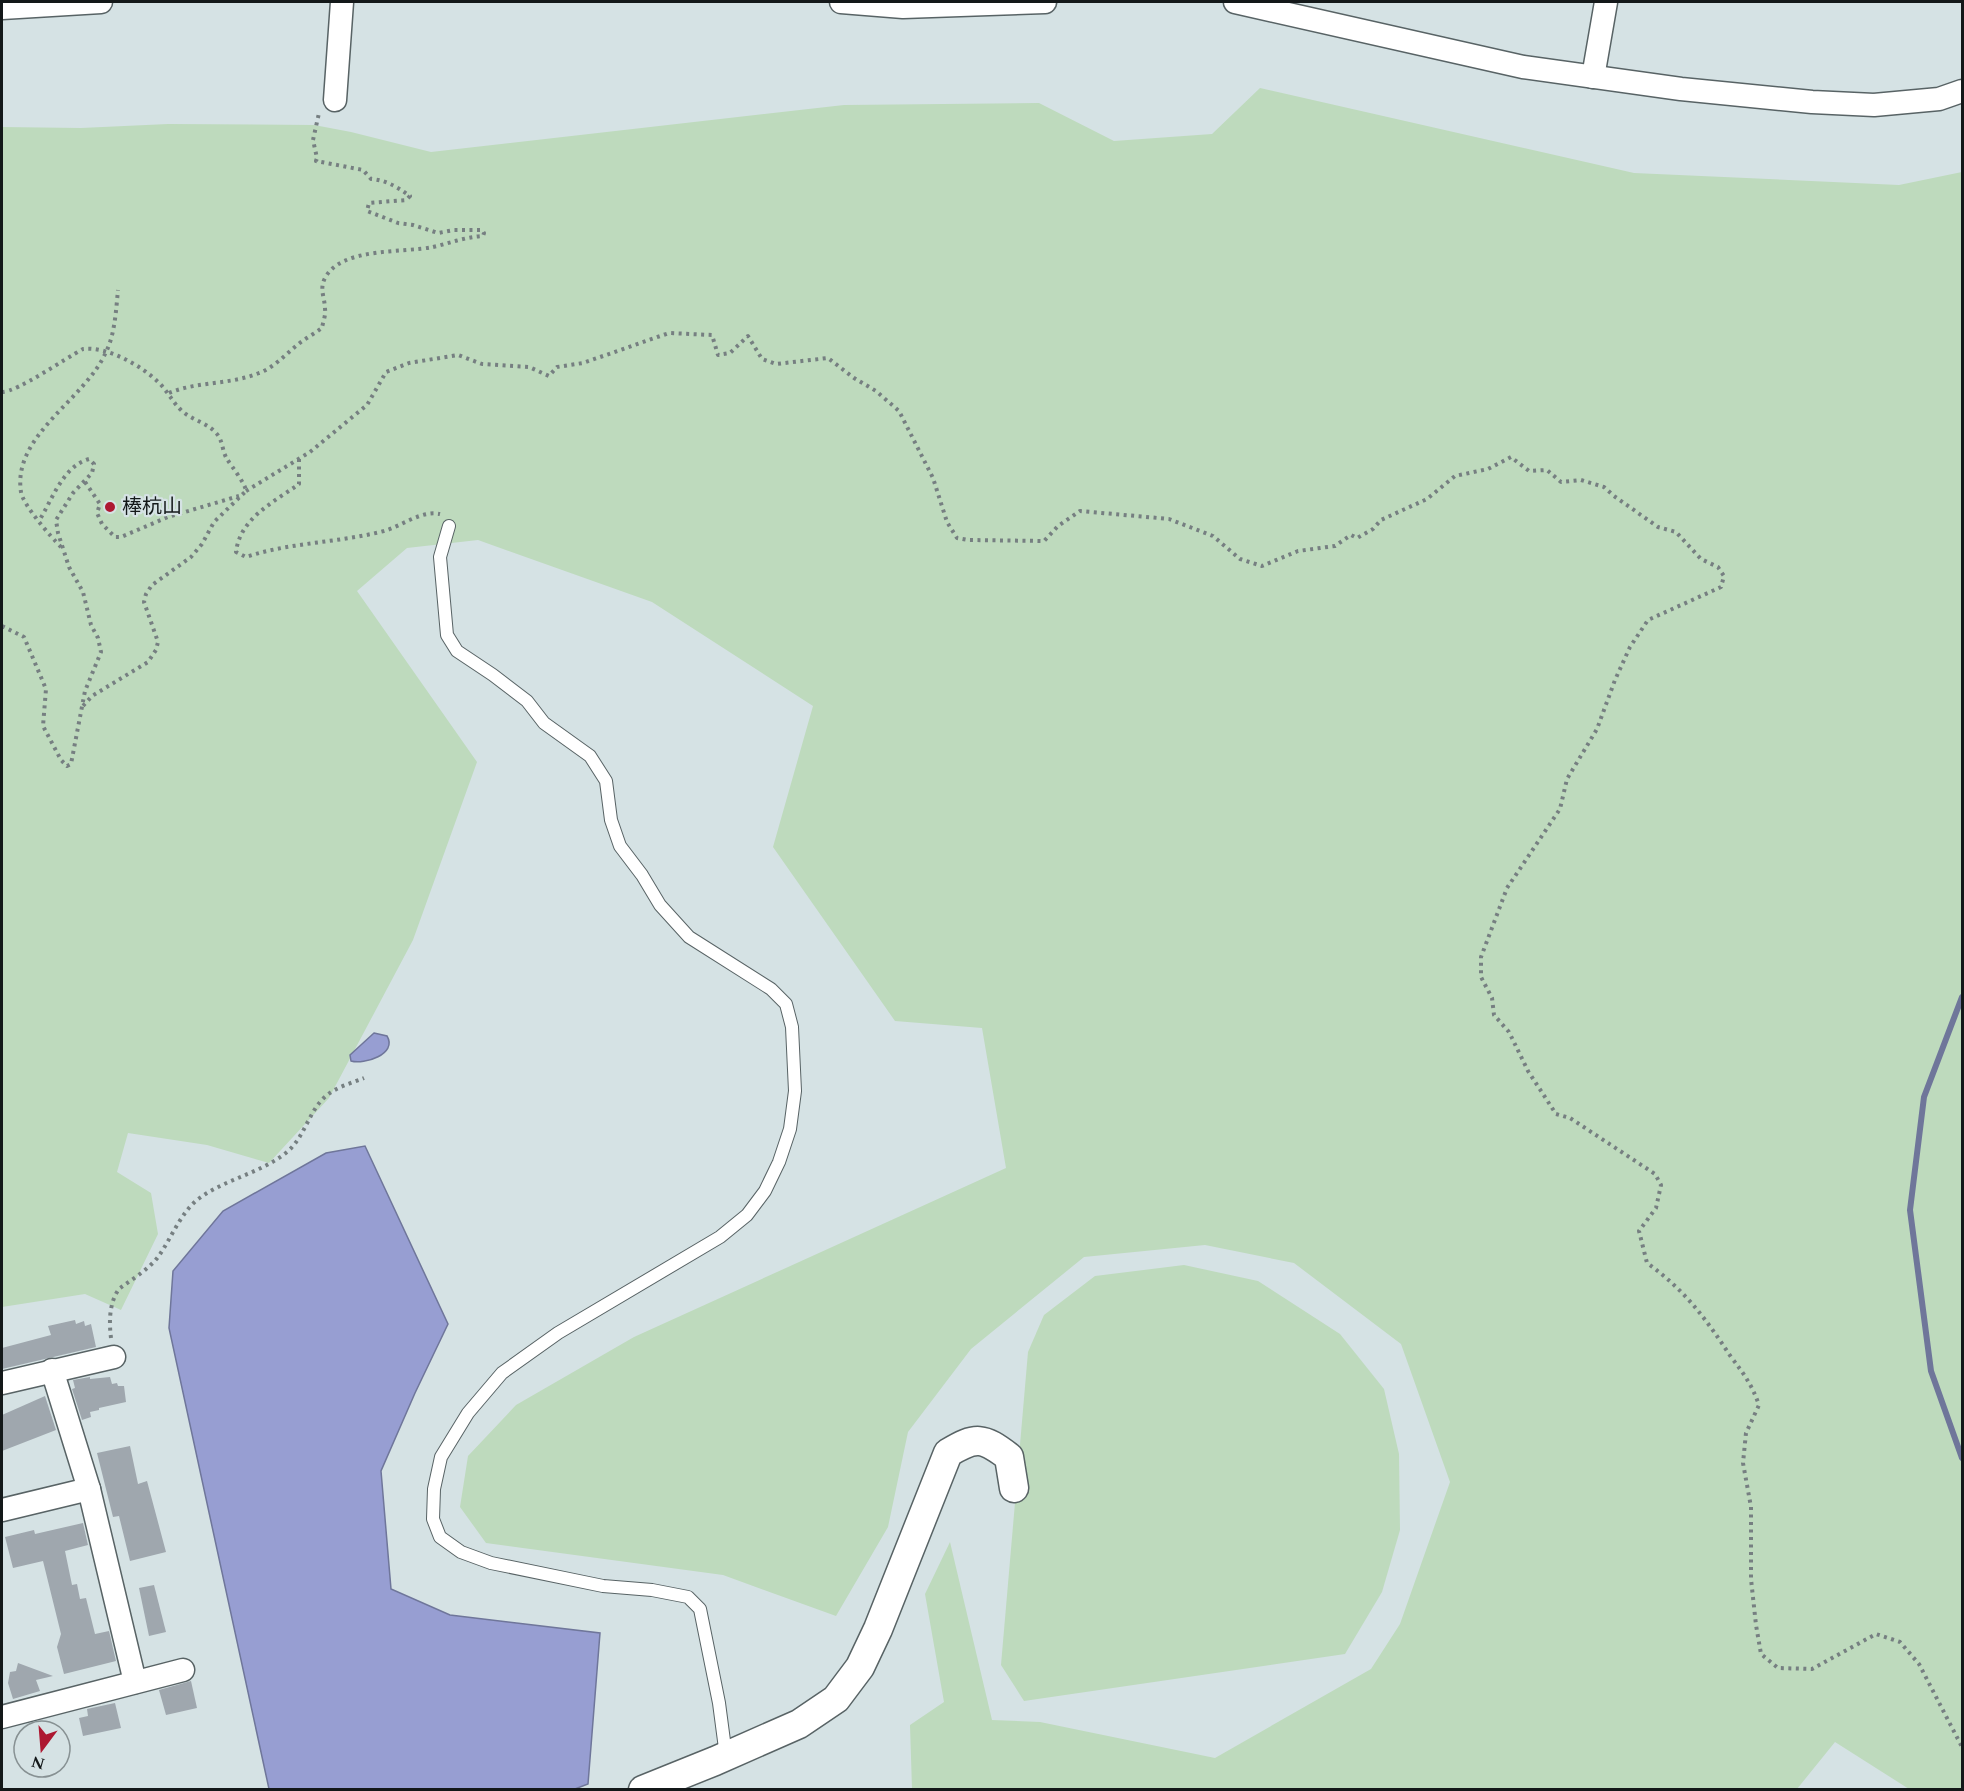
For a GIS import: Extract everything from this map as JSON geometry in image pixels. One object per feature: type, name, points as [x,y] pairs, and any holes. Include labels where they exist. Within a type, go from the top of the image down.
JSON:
[{"type":"street","points":[[2,8],[101,2]]},
{"type":"street","points":[[327,102],[342,2]]},
{"type":"street","points":[[841,2],[903,7],[1045,2]]},
{"type":"street","points":[[1235,2],[1523,67],[1681,89],[1874,105],[1939,99],[1962,91]]},
{"type":"street","points":[[1593,77],[1606,2]]},
{"type":"street","points":[[2,1383],[114,1357]]},
{"type":"street","points":[[52,1370],[89,1489],[135,1682]]},
{"type":"street","points":[[643,1790],[799,1724],[836,1699],[860,1667],[878,1629],[948,1453],[968,1441],[992,1443],[1009,1457],[1014,1488]]},
{"type":"street","points":[[2,1510],[89,1489]]},
{"type":"street","points":[[2,1717],[183,1670]]},
{"type":"lane","points":[[450,526],[440,557],[447,635],[457,651],[527,701],[544,723],[590,756],[606,781],[611,820],[620,846],[642,875],[660,905],[689,937],[771,989],[786,1004],[792,1027],[795,1091],[790,1129],[779,1162],[765,1191],[747,1215],[720,1237],[558,1333],[502,1373],[468,1413],[441,1457],[434,1489],[433,1519],[440,1537],[461,1552],[491,1563],[603,1586],[652,1590],[688,1597],[700,1609],[719,1702],[726,1756]]},
{"type":"path","points":[[169,393],[185,386],[259,374],[298,344],[311,337],[322,328],[326,310],[321,292],[324,279],[334,265],[345,260],[397,250],[433,247],[469,236],[483,236],[482,230],[438,232],[398,223],[367,211],[369,203],[406,200],[410,196],[395,186],[371,179],[363,170],[316,161],[314,140],[327,102]]},
{"type":"path","points":[[63,549],[21,495],[20,470],[40,432],[79,392],[98,368],[111,338],[118,290]]},
{"type":"path","points":[[82,707],[92,696],[148,662],[156,650],[158,642],[144,602],[152,585],[191,557],[202,544],[214,522],[241,495],[310,452],[367,405],[386,372],[409,363],[458,356],[482,364],[529,367],[549,376],[557,366],[583,363],[669,333],[712,335],[718,355],[730,353],[748,336],[762,359],[776,364],[828,358],[876,391],[899,411],[933,478],[947,522],[957,538],[968,540],[1044,542],[1058,526],[1080,511],[1169,519],[1213,536],[1240,560],[1262,566],[1298,551],[1335,546],[1351,535],[1357,538],[1374,529],[1381,520],[1427,499],[1455,476],[1488,469],[1511,457],[1529,471],[1547,470],[1561,482],[1581,480],[1604,487],[1658,527],[1676,532],[1701,559],[1718,567],[1724,576],[1720,587],[1648,620],[1630,647],[1597,729],[1567,779],[1560,809],[1507,888],[1481,957],[1481,977],[1492,999],[1494,1015],[1509,1032],[1528,1071],[1556,1114],[1570,1118],[1655,1174],[1661,1185],[1656,1208],[1640,1231],[1647,1263],[1667,1278],[1703,1315],[1754,1388],[1759,1406],[1746,1433],[1743,1463],[1751,1507],[1751,1579],[1761,1654],[1778,1668],[1812,1669],[1876,1634],[1900,1642],[1919,1664],[1962,1747]]},
{"type":"path","points":[[2,392],[15,389],[25,381],[83,349],[93,348],[139,366],[169,393],[174,404],[184,413],[217,433],[222,450],[246,486],[246,491]]},
{"type":"path","points":[[2,626],[24,637],[46,689],[43,726],[61,760],[67,766],[71,764],[85,691],[101,652],[82,592],[69,567],[56,520],[73,493],[92,473],[94,464],[89,459],[81,461],[63,479],[39,521]]},
{"type":"path","points":[[299,459],[299,484],[270,503],[251,520],[238,540],[236,552],[246,557],[270,549],[375,533],[431,512],[447,518],[450,526]]},
{"type":"path","points":[[85,482],[100,504],[97,513],[102,524],[115,537],[122,537],[168,517],[241,495]]},
{"type":"path","points":[[114,1357],[109,1327],[114,1296],[119,1289],[157,1258],[184,1215],[197,1200],[259,1170],[287,1152],[301,1136],[327,1095],[364,1078]]},
{"type":"green space","points":[[1260,88],[1634,173],[1899,185],[1962,172],[1962,1789],[1909,1789],[1835,1742],[1797,1789],[912,1789],[910,1725],[944,1702],[925,1594],[950,1542],[992,1720],[1040,1722],[1215,1758],[1371,1669],[1400,1624],[1450,1482],[1401,1344],[1294,1263],[1205,1245],[1084,1257],[971,1349],[908,1432],[888,1527],[836,1616],[723,1575],[486,1543],[460,1507],[468,1456],[516,1405],[634,1337],[1006,1168],[982,1028],[895,1021],[773,847],[813,706],[652,602],[478,540],[407,548],[357,591],[477,762],[413,940],[329,1098],[269,1163],[207,1145],[128,1133],[117,1172],[151,1193],[158,1234],[121,1310],[85,1294],[2,1307],[2,127],[81,128],[168,124],[314,125],[431,152],[844,105],[1039,103],[1114,141],[1212,134]]},
{"type":"green space","points":[[1184,1265],[1258,1281],[1340,1334],[1384,1389],[1399,1454],[1400,1530],[1382,1592],[1345,1654],[1024,1701],[1001,1665],[1028,1352],[1044,1315],[1095,1276]]},
{"type":"water","points":[[374,1033],[387,1036],[388,1048],[384,1053],[371,1060],[351,1061],[350,1055]]},
{"type":"water","points":[[365,1146],[448,1324],[381,1471],[391,1589],[450,1615],[600,1633],[588,1784],[575,1789],[269,1789],[169,1328],[173,1271],[223,1211],[326,1153]]},
{"type":"building","points":[[75,1320],[76,1324],[84,1321],[85,1326],[91,1324],[96,1347],[2,1369],[2,1348],[51,1335],[48,1326]]},
{"type":"building","points":[[90,1377],[90,1379],[110,1377],[112,1384],[117,1383],[118,1386],[124,1386],[126,1402],[99,1408],[99,1410],[90,1412],[91,1417],[82,1420],[72,1389],[75,1388],[73,1380]]},
{"type":"building","points":[[45,1396],[56,1430],[2,1451],[2,1415]]},
{"type":"building","points":[[130,1446],[138,1484],[147,1481],[166,1552],[130,1561],[119,1516],[113,1517],[97,1453]]},
{"type":"building","points":[[83,1523],[88,1545],[65,1551],[72,1585],[77,1584],[80,1599],[86,1598],[95,1634],[109,1631],[116,1661],[64,1674],[57,1647],[61,1634],[43,1561],[13,1568],[5,1537],[34,1530],[35,1534]]},
{"type":"building","points":[[154,1585],[166,1632],[149,1636],[139,1588]]},
{"type":"building","points":[[18,1663],[53,1676],[36,1680],[40,1691],[13,1699],[8,1683],[10,1672],[16,1671]]},
{"type":"building","points":[[191,1681],[197,1708],[166,1715],[159,1690]]},
{"type":"building","points":[[115,1703],[121,1728],[83,1736],[79,1718],[88,1716],[87,1709]]},
{"type":"waterway","points":[[1962,997],[1924,1097],[1910,1210],[1931,1371],[1962,1458]]},
{"type":"place","name":"棒杭山","points":[[110,507]]}]
